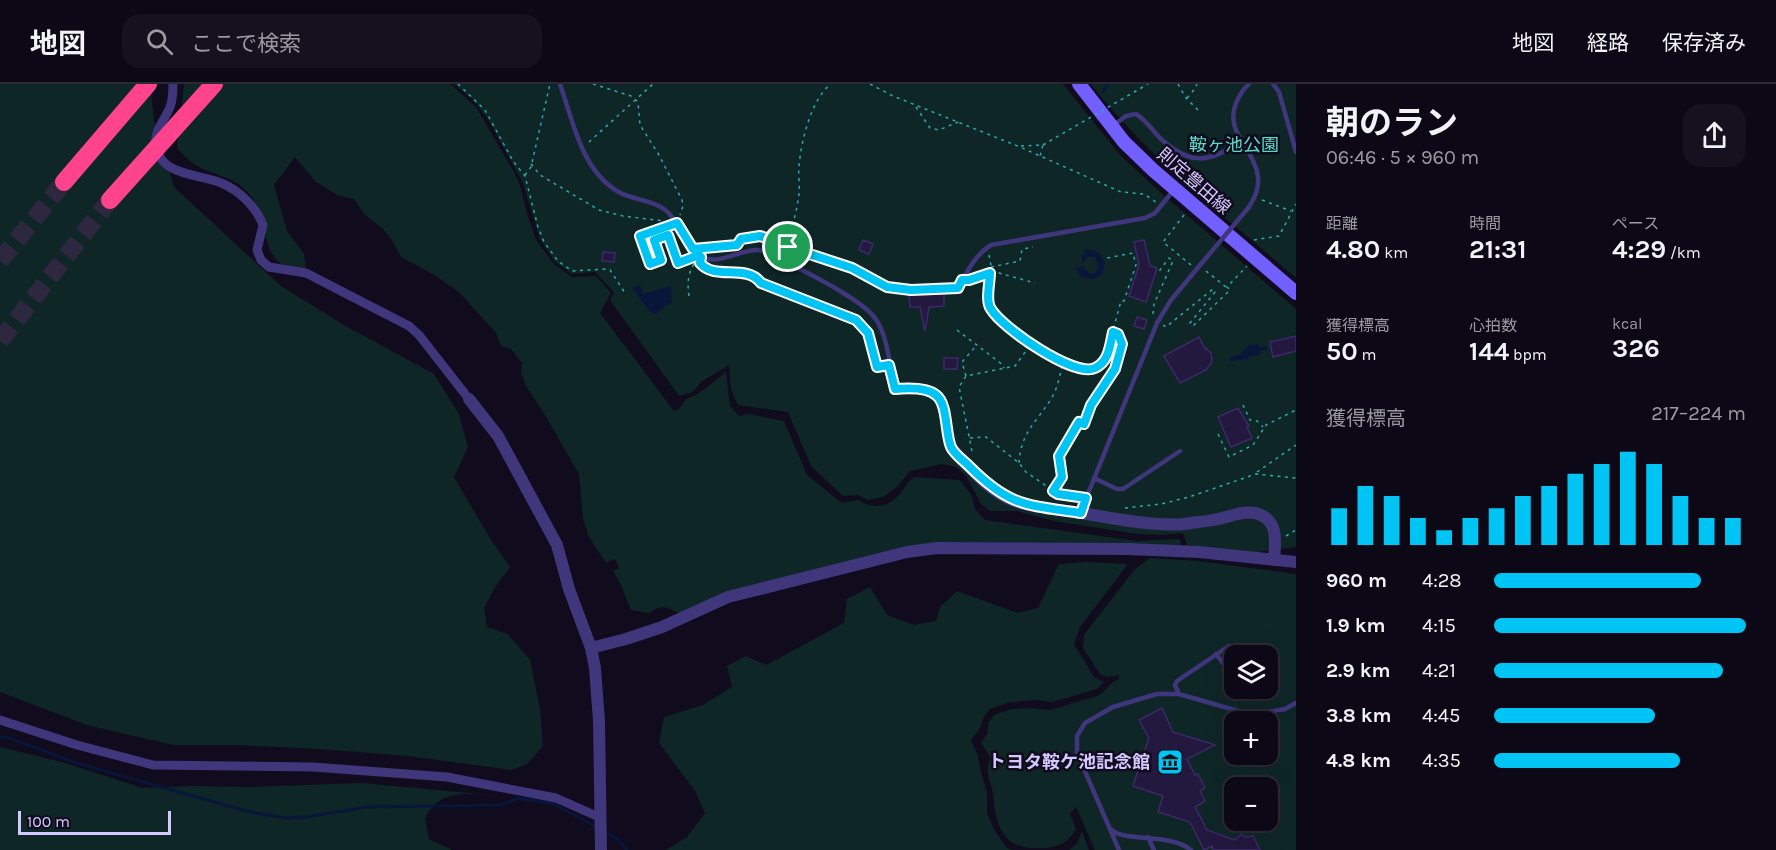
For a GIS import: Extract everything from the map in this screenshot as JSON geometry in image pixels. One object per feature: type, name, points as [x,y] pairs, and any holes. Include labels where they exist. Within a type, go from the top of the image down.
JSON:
[{"type":"highway","points":[[63,182],[148,84]]},
{"type":"highway","points":[[110,200],[214,84]]},
{"type":"main road","name":"則定豊田線","points":[[1079,84],[1136,154],[1296,292]]},
{"type":"street","points":[[173,84],[171,106],[156,136],[157,153],[165,162],[178,171],[227,185],[250,204],[263,225],[257,250],[265,265],[306,273],[409,326],[419,335],[498,436],[556,545],[569,589],[591,648],[595,668],[599,722],[601,850]]},
{"type":"street","points":[[951,448],[994,490],[1013,501],[1030,506],[1122,520],[1179,524],[1213,520],[1248,512],[1259,513],[1272,525],[1275,535],[1274,560]]},
{"type":"street","points":[[591,648],[662,627],[728,597],[907,552],[937,548],[1128,549],[1199,552],[1296,562]]},
{"type":"street","points":[[0,720],[78,745],[153,765],[313,767],[447,777],[556,798],[601,821]]},
{"type":"lane","points":[[560,84],[582,148],[591,166],[616,191],[664,209],[675,220],[700,256],[712,260],[758,250],[771,254],[855,300],[870,311],[878,322],[895,389],[927,391],[935,394],[942,402],[951,448]]},
{"type":"lane","points":[[1081,513],[1158,321],[1171,300],[1255,197],[1258,174],[1232,120],[1240,94],[1249,84]]},
{"type":"lane","points":[[1273,84],[1279,92],[1296,152]]},
{"type":"lane","points":[[1112,127],[1126,116],[1136,114],[1174,150],[1199,159],[1216,156],[1241,142]]},
{"type":"lane","points":[[693,249],[737,245],[741,239],[760,236],[852,268],[887,287],[911,290],[958,288],[974,260],[991,245],[1144,218],[1155,213],[1175,189]]},
{"type":"lane","points":[[1094,478],[1117,489],[1124,489],[1179,451]]},
{"type":"lane","points":[[1179,694],[1175,685],[1177,681],[1224,649]]},
{"type":"lane","points":[[1216,654],[1224,664]]},
{"type":"lane","points":[[1119,850],[1077,753],[1076,744],[1080,730],[1085,723],[1113,707],[1157,694],[1179,694],[1254,714],[1286,709],[1296,704]]},
{"type":"lane","points":[[1107,823],[1114,833],[1120,836],[1148,837],[1184,845],[1191,850]]},
{"type":"lane","points":[[1148,837],[1154,850]]},
{"type":"path","points":[[458,84],[485,110],[513,161],[525,176]]},
{"type":"path","points":[[550,84],[531,164],[525,176],[526,186],[544,242],[558,261],[572,271],[610,270],[625,293]]},
{"type":"path","points":[[593,84],[636,99]]},
{"type":"path","points":[[582,148],[653,84]]},
{"type":"path","points":[[788,247],[799,192],[801,154],[809,122],[820,94],[831,84]]},
{"type":"path","points":[[870,84],[1121,192],[1144,194],[1161,206]]},
{"type":"path","points":[[1020,147],[1043,144],[1148,84]]},
{"type":"path","points":[[1178,84],[1186,98],[1198,110]]},
{"type":"path","points":[[1186,98],[1197,84]]},
{"type":"path","points":[[636,99],[640,125],[659,155],[682,200],[682,212],[675,220],[640,236],[650,264],[661,260],[654,240],[668,235],[678,263],[700,256]]},
{"type":"path","points":[[915,105],[930,128],[939,130],[959,122]]},
{"type":"path","points":[[1040,156],[1043,144]]},
{"type":"path","points":[[531,164],[540,176],[599,210],[623,216],[675,220]]},
{"type":"path","points":[[1255,197],[1292,211]]},
{"type":"path","points":[[1251,243],[1256,239],[1279,236],[1296,204]]},
{"type":"path","points":[[1157,274],[1169,258],[1173,261],[1154,304],[1152,317],[1166,327],[1213,289],[1215,292],[1190,323],[1193,326],[1230,290],[1163,242],[1187,211]]},
{"type":"path","points":[[991,267],[1020,261],[1022,249],[1033,247]]},
{"type":"path","points":[[989,255],[990,309],[1031,344],[1063,362],[1084,370],[1098,367],[1107,354],[1121,301],[1124,301],[1136,265],[1133,252],[1107,258]]},
{"type":"path","points":[[689,296],[687,285],[689,273],[700,256]]},
{"type":"path","points":[[700,256],[700,263],[709,270],[753,275],[761,283],[856,320],[868,333],[877,367],[889,365]]},
{"type":"path","points":[[1227,287],[1249,264]]},
{"type":"path","points":[[962,280],[991,273],[1035,283]]},
{"type":"path","points":[[957,330],[1004,368]]},
{"type":"path","points":[[1053,491],[1062,477],[1059,459],[1061,452],[1079,422],[1084,424],[1091,405],[1119,359],[1122,344],[1118,334],[1112,332]]},
{"type":"path","points":[[972,451],[959,387],[966,376],[1015,366],[1031,344]]},
{"type":"path","points":[[966,376],[962,362],[977,345]]},
{"type":"path","points":[[1019,464],[1024,435],[1052,398],[1063,362]]},
{"type":"path","points":[[1243,405],[1249,419],[1259,423],[1263,428]]},
{"type":"path","points":[[1218,434],[1229,457],[1253,445],[1261,436],[1263,428],[1296,410]]},
{"type":"path","points":[[970,438],[986,437],[1026,472],[1058,494],[1086,498]]},
{"type":"path","points":[[1119,509],[1161,504],[1189,497],[1256,474],[1296,445]]},
{"type":"path","points":[[1256,474],[1296,478]]},
{"type":"path","points":[[1285,536],[1296,531]]},
{"type":"green space","points":[[0,84],[150,84],[154,120],[174,187],[281,286],[344,325],[434,374],[459,414],[468,447],[454,477],[491,540],[510,567],[484,608],[487,627],[508,634],[530,660],[540,709],[543,746],[527,764],[512,770],[408,756],[319,749],[173,745],[87,725],[0,692]]},
{"type":"green space","points":[[184,84],[450,84],[476,107],[514,172],[536,240],[553,263],[572,277],[596,276],[611,293],[600,313],[674,411],[680,408],[686,399],[702,391],[726,372],[730,406],[739,416],[748,414],[784,421],[807,475],[842,503],[858,500],[873,506],[884,505],[894,500],[914,477],[960,480],[972,496],[975,509],[985,520],[1137,541],[1180,539],[1181,546],[912,547],[679,613],[664,607],[649,613],[631,610],[613,571],[619,568],[615,559],[606,563],[589,537],[583,519],[579,474],[526,386],[521,373],[522,363],[511,349],[501,346],[496,333],[459,292],[436,276],[401,257],[383,229],[364,214],[354,199],[337,195],[316,182],[295,157],[274,185],[287,231],[304,254],[306,269],[281,264],[270,250],[254,200],[247,191],[233,181],[202,169],[177,148]]},
{"type":"green space","name":"鞍ヶ池公園","points":[[454,84],[1063,84],[1121,156],[1296,309],[1296,547],[1256,552],[1187,545],[1183,533],[1137,534],[1054,521],[1016,511],[990,511],[981,504],[966,476],[956,467],[942,464],[910,471],[896,488],[883,497],[868,500],[858,495],[843,496],[811,466],[788,412],[738,405],[731,389],[729,365],[701,382],[693,392],[679,396],[610,300],[614,292],[595,272],[572,274],[555,262],[540,239],[523,183],[488,119],[471,98]]},
{"type":"green space","name":"鞍ヶ池公園","points":[[1091,84],[1296,84],[1296,278],[1163,162]]},
{"type":"green space","points":[[1150,558],[1198,561],[1296,574],[1296,850],[1095,850],[1076,807],[1070,814],[1076,829],[1066,841],[1054,847],[1024,847],[1011,842],[1006,837],[997,820],[988,768],[991,758],[981,743],[987,734],[989,722],[994,715],[1011,709],[1050,710],[1100,695],[1119,679],[1119,675],[1107,677],[1100,674],[1083,648],[1084,635],[1135,569]]},
{"type":"green space","points":[[1086,562],[1128,564],[1080,627],[1074,644],[1094,677],[1104,682],[1097,689],[1052,702],[1037,700],[1010,702],[990,709],[971,740],[978,756],[987,793],[987,814],[1007,848],[1013,850],[666,850],[687,837],[705,813],[695,791],[659,743],[664,717],[703,705],[732,687],[727,666],[746,656],[766,665],[844,623],[847,599],[870,587],[887,615],[914,625],[936,621],[940,607],[957,591],[1018,613],[1038,608],[1059,564]]},
{"type":"green space","points":[[0,747],[62,762],[143,788],[362,783],[502,796],[458,795],[440,801],[432,808],[425,818],[429,839],[452,850],[0,850]]},
{"type":"green space","points":[[1082,831],[1089,850],[1069,850],[1077,843]]},
{"type":"water","points":[[1084,250],[1098,252],[1105,262],[1102,274],[1095,279],[1082,278],[1075,268],[1083,266],[1081,255],[1085,255]],"holes":[[[1089,256],[1096,258],[1099,268],[1095,273],[1089,273],[1083,268],[1083,263]]]},
{"type":"water","points":[[640,285],[643,294],[671,286],[672,302],[655,314],[650,312],[632,288]]},
{"type":"water","points":[[1259,344],[1259,347],[1266,346],[1267,350],[1259,351],[1260,355],[1250,356],[1247,359],[1230,361],[1229,358],[1239,355],[1249,345]]},
{"type":"building","points":[[863,240],[873,244],[869,254],[859,250]]},
{"type":"building","points":[[1144,240],[1150,266],[1157,268],[1146,302],[1129,296],[1139,265],[1134,242]]},
{"type":"building","points":[[603,252],[615,253],[614,262],[602,261]]},
{"type":"building","points":[[944,294],[944,306],[929,307],[925,331],[920,307],[910,307],[909,295]]},
{"type":"building","points":[[1137,317],[1147,320],[1144,329],[1134,326]]},
{"type":"building","points":[[1296,336],[1296,351],[1273,357],[1270,342]]},
{"type":"building","points":[[1199,337],[1204,347],[1211,353],[1212,362],[1206,370],[1180,383],[1164,356]]},
{"type":"building","points":[[944,358],[958,358],[957,369],[944,369]]},
{"type":"building","points":[[1238,408],[1249,426],[1247,427],[1252,438],[1231,447],[1218,417]]},
{"type":"building","points":[[1162,708],[1173,732],[1215,745],[1187,759],[1205,788],[1200,791],[1205,801],[1195,807],[1207,830],[1234,840],[1242,834],[1244,837],[1253,836],[1260,850],[1213,850],[1212,846],[1204,850],[1190,822],[1158,812],[1163,796],[1133,786],[1149,738],[1139,720]]},
{"type":"waterway","points":[[1103,92],[1108,84]]},
{"type":"waterway","points":[[0,737],[10,738],[76,763],[250,812],[286,818],[367,807],[501,805],[519,798],[554,804],[598,828]]},
{"type":"waterway","points":[[604,831],[616,838],[627,850]]},
{"type":"tunnel","points":[[0,261],[64,182]]},
{"type":"tunnel","points":[[0,341],[110,200]]},
{"type":"place","name":"トヨタ鞍ケ池記念館","points":[[1170,762]]},
{"type":"route","points":[[677,223],[693,249],[737,245],[741,239],[760,236],[788,247],[852,268],[887,287],[911,290],[958,288],[962,280],[990,273],[988,304],[993,313],[1026,341],[1077,369],[1089,370],[1098,367],[1105,360],[1113,332],[1118,334],[1121,338],[1122,350],[1115,369],[1091,405],[1084,424],[1079,422],[1059,456],[1062,477],[1053,491],[1058,494],[1086,498],[1081,513],[1030,506],[1013,501],[983,481],[951,448],[942,402],[935,394],[927,391],[895,389],[889,365],[877,367],[868,333],[856,320],[761,283],[753,275],[704,268],[700,263],[699,255],[678,263],[668,235],[654,240],[661,260],[650,264],[640,236],[677,223]]}]
